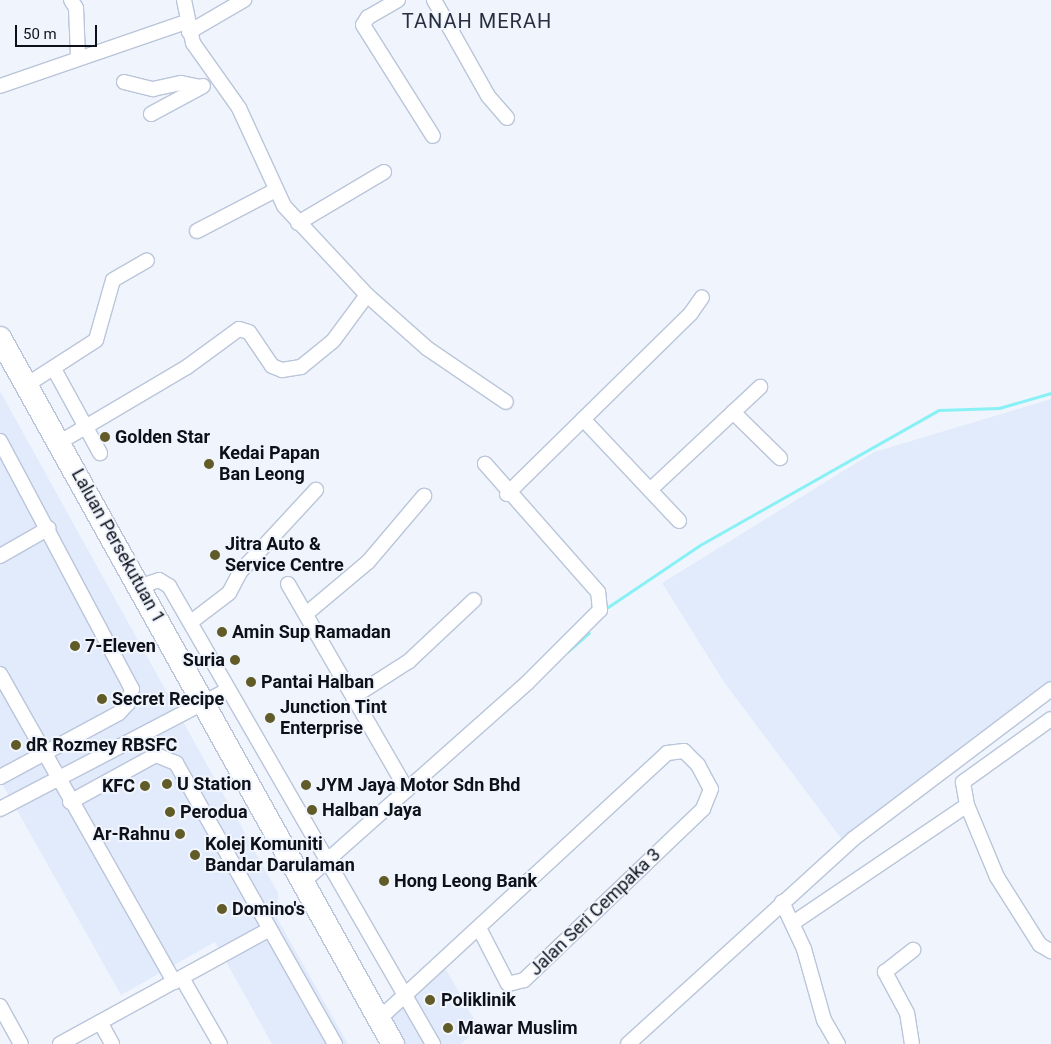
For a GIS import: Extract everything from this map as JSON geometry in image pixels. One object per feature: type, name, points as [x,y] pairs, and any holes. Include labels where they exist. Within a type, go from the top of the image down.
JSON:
[{"type":"highway","name":"Laluan Persekutuan 1","points":[[0,338],[28,384],[141,586],[198,703],[375,1044]]},
{"type":"highway","name":"Laluan Persekutuan 1","points":[[0,366],[303,882],[393,1044]]},
{"type":"street","points":[[71,0],[76,8],[78,56]]},
{"type":"street","points":[[184,0],[188,27],[218,78],[239,108],[274,190],[298,223],[367,295],[428,350],[506,402]]},
{"type":"street","points":[[0,86],[78,56],[188,27],[244,0]]},
{"type":"street","points":[[398,0],[368,17],[363,25],[434,136]]},
{"type":"street","points":[[434,0],[488,96],[507,118]]},
{"type":"street","points":[[151,114],[218,78]]},
{"type":"street","points":[[124,82],[153,89],[181,82],[200,87]]},
{"type":"street","points":[[298,223],[384,172]]},
{"type":"street","points":[[197,231],[274,190]]},
{"type":"street","points":[[28,384],[90,346],[101,332],[113,280],[147,260]]},
{"type":"street","points":[[60,442],[187,367],[239,329],[249,332],[272,366],[282,370],[301,367],[333,341],[367,295]]},
{"type":"street","points":[[507,494],[692,313],[702,297]]},
{"type":"street","points":[[54,369],[100,453]]},
{"type":"street","points":[[650,490],[760,387]]},
{"type":"street","points":[[733,412],[780,458]]},
{"type":"street","points":[[583,419],[679,521]]},
{"type":"street","points":[[0,441],[49,528],[132,689],[128,703],[119,713],[0,776]]},
{"type":"street","points":[[303,882],[589,624],[602,604],[598,592],[507,494],[485,464]]},
{"type":"street","points":[[191,622],[229,593],[240,572],[316,490]]},
{"type":"street","points":[[306,614],[368,562],[424,496]]},
{"type":"street","points":[[0,556],[49,528]]},
{"type":"street","points":[[141,586],[155,580],[166,583],[191,622],[326,861],[433,1044]]},
{"type":"street","points":[[288,584],[407,790]]},
{"type":"street","points":[[353,697],[409,661],[474,600]]},
{"type":"street","points":[[0,674],[70,802],[178,980],[220,1044]]},
{"type":"street","points":[[628,1044],[853,839],[1051,689]]},
{"type":"street","points":[[0,809],[58,780],[198,703],[228,690]]},
{"type":"street","points":[[1051,719],[967,779],[962,788],[967,805],[997,877],[1040,945],[1051,951]]},
{"type":"street","name":"Jalan Seri Cempaka 3","points":[[684,751],[698,765],[711,789],[703,809],[518,984],[505,980],[479,928],[667,753],[684,751]]},
{"type":"street","points":[[70,802],[156,756],[169,757],[335,1044]]},
{"type":"street","points":[[793,923],[967,805]]},
{"type":"street","points":[[782,902],[793,923],[824,1020],[838,1044]]},
{"type":"street","points":[[379,1019],[479,928]]},
{"type":"street","points":[[60,1044],[270,929]]},
{"type":"street","points":[[912,950],[885,972],[907,1013],[912,1044]]},
{"type":"street","points":[[0,1006],[21,1044]]},
{"type":"street","points":[[100,1022],[112,1044]]},
{"type":"shaded area","points":[[0,391],[278,893],[277,918],[348,1044],[272,1044],[215,942],[121,995],[0,780]]},
{"type":"shaded area","points":[[1051,399],[1051,699],[849,849],[724,682],[662,583],[874,452]]},
{"type":"shaded area","points":[[439,957],[479,1028],[461,1044],[406,1044],[385,1006]]},
{"type":"waterway","points":[[608,607],[700,545],[939,410],[999,408],[1051,393]]},
{"type":"waterway","points":[[567,652],[589,633]]},
{"type":"place","name":"Golden Star","points":[[105,437]]},
{"type":"place","name":"Kedai Papan Ban Leong","points":[[209,464]]},
{"type":"place","name":"Jitra Auto & Service Centre","points":[[215,555]]},
{"type":"place","name":"Amin Sup Ramadan","points":[[222,632]]},
{"type":"place","name":"7-Eleven","points":[[75,646]]},
{"type":"place","name":"Suria","points":[[235,660]]},
{"type":"place","name":"Pantai Halban","points":[[251,682]]},
{"type":"place","name":"Secret Recipe","points":[[102,699]]},
{"type":"place","name":"Junction Tint Enterprise","points":[[270,718]]},
{"type":"place","name":"dR Rozmey RBSFC","points":[[16,745]]},
{"type":"place","name":"U Station","points":[[167,784]]},
{"type":"place","name":"JYM Jaya Motor Sdn Bhd","points":[[306,785]]},
{"type":"place","name":"KFC","points":[[145,786]]},
{"type":"place","name":"Halban Jaya","points":[[312,810]]},
{"type":"place","name":"Perodua","points":[[170,812]]},
{"type":"place","name":"Ar-Rahnu","points":[[180,834]]},
{"type":"place","name":"Kolej Komuniti Bandar Darulaman","points":[[195,855]]},
{"type":"place","name":"Hong Leong Bank","points":[[384,881]]},
{"type":"place","name":"Domino's","points":[[222,909]]},
{"type":"place","name":"Poliklinik","points":[[430,1000]]},
{"type":"place","name":"Mawar Muslim","points":[[448,1028]]},
{"type":"district","name":"TANAH MERAH","points":[[477,21]]}]
